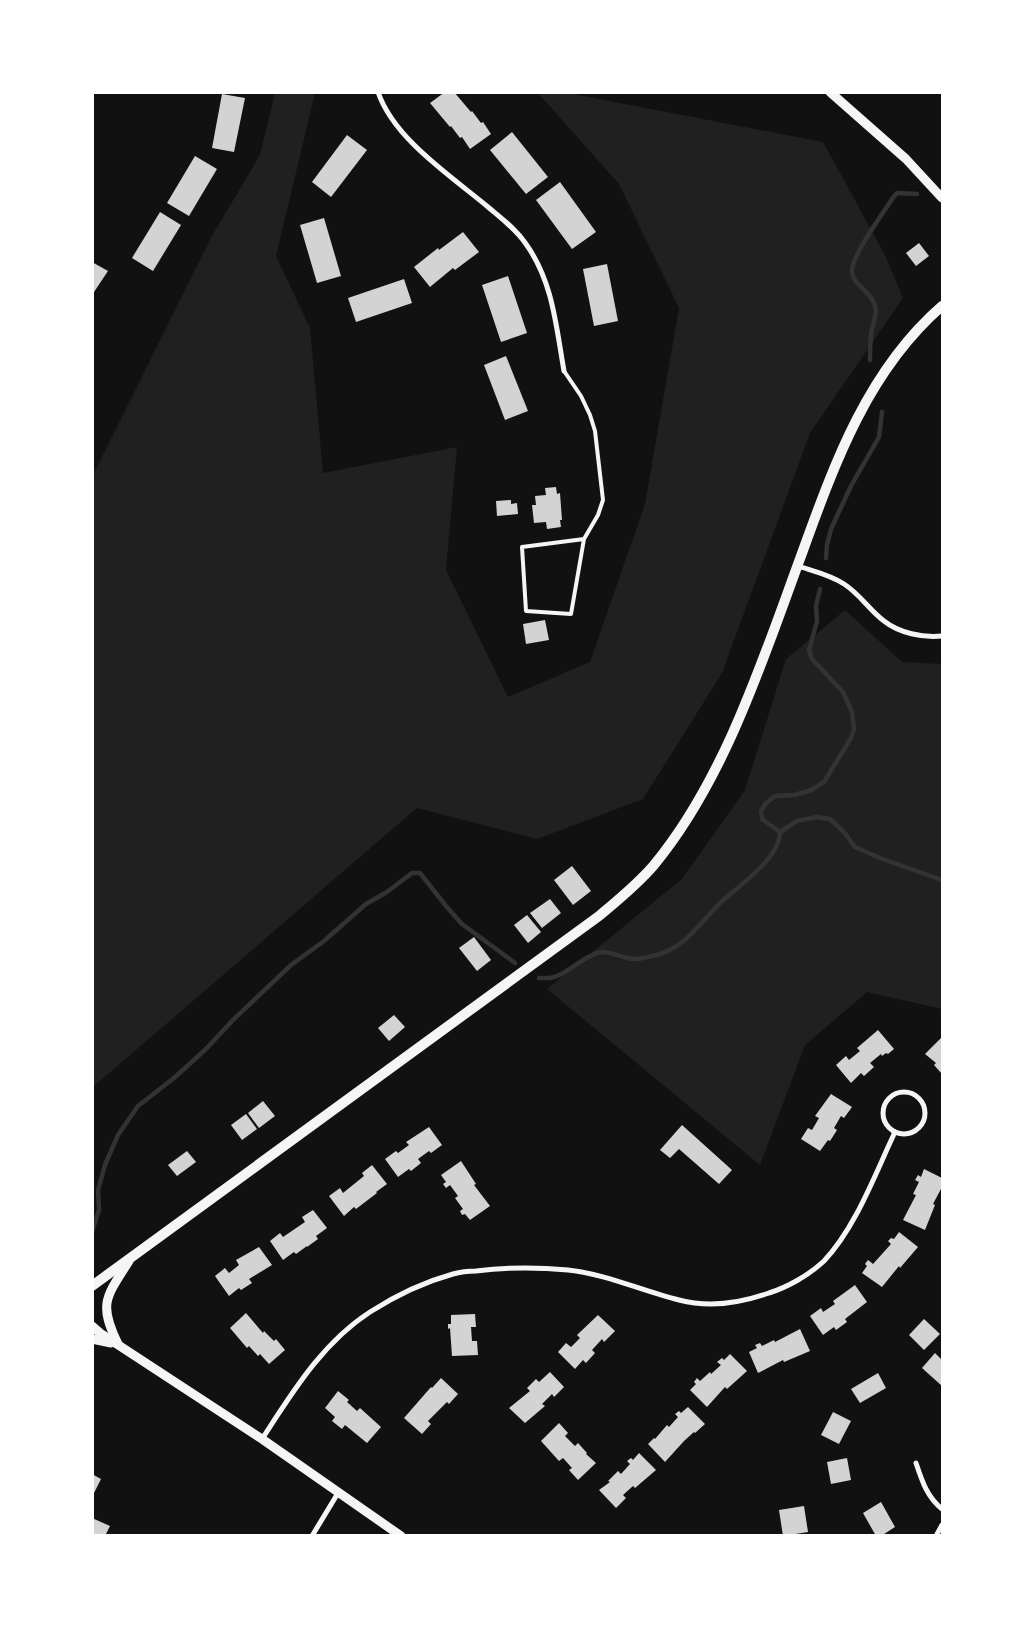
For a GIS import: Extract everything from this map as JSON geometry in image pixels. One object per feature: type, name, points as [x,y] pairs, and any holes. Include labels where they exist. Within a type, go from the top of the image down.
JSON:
[{"type":"main road","points":[[92,1286],[599,916],[653,866],[672,842],[695,807],[722,753],[752,686],[825,489],[851,430],[879,378],[903,345],[942,306]]},
{"type":"street","points":[[378,92],[382,103],[394,122],[412,144],[507,222],[526,243],[550,292],[564,371]]},
{"type":"street","points":[[830,92],[906,159],[942,198]]},
{"type":"street","points":[[797,566],[843,583],[856,593],[884,622],[919,636],[942,636]]},
{"type":"street","points":[[911,1092],[922,1101],[925,1108],[924,1122],[910,1134],[895,1132],[888,1127],[884,1120],[886,1101],[892,1096],[911,1092]]},
{"type":"street","points":[[262,1439],[294,1389],[337,1339],[369,1313],[410,1290],[454,1273],[494,1268],[534,1267],[570,1270],[681,1301],[719,1304],[748,1300],[778,1290],[800,1279],[823,1262],[840,1240],[859,1208],[895,1132]]},
{"type":"street","points":[[118,1345],[109,1326],[106,1314],[107,1302],[110,1289],[130,1260]]},
{"type":"street","points":[[92,1326],[262,1439],[400,1536]]},
{"type":"street","points":[[92,1339],[118,1345]]},
{"type":"street","points":[[916,1463],[923,1485],[935,1503],[942,1509]]},
{"type":"street","points":[[312,1536],[338,1493]]},
{"type":"street","points":[[936,1536],[942,1525]]},
{"type":"lane","points":[[564,371],[581,396],[595,431],[603,500],[598,515],[584,539],[571,614],[526,611],[522,547],[584,539]]},
{"type":"shaded area","points":[[275,93],[315,93],[276,256],[310,328],[323,473],[457,447],[446,570],[508,697],[590,662],[645,504],[679,308],[619,184],[538,93],[568,93],[823,142],[885,255],[903,298],[810,433],[722,673],[643,799],[537,839],[417,808],[93,1087],[93,475],[212,236],[260,155]]},
{"type":"shaded area","points":[[845,610],[902,662],[942,664],[942,1009],[867,992],[805,1045],[760,1165],[547,989],[682,879],[745,790],[786,659]]},
{"type":"building","points":[[445,92],[454,92],[481,123],[483,122],[491,134],[470,149],[462,137],[460,138],[430,103]]},
{"type":"building","points":[[222,94],[245,98],[234,152],[212,148]]},
{"type":"building","points":[[512,132],[548,177],[526,194],[490,150]]},
{"type":"building","points":[[347,135],[367,150],[331,197],[312,182]]},
{"type":"building","points":[[195,156],[217,169],[189,216],[167,203]]},
{"type":"building","points":[[560,182],[596,232],[572,249],[536,200]]},
{"type":"building","points":[[160,212],[181,225],[153,271],[132,258]]},
{"type":"building","points":[[324,218],[341,276],[317,283],[300,225]]},
{"type":"building","points":[[463,232],[479,252],[455,270],[453,268],[430,287],[414,267],[438,248],[439,250]]},
{"type":"building","points":[[919,243],[929,256],[916,266],[906,253]]},
{"type":"building","points":[[92,262],[108,271],[94,292],[92,291]]},
{"type":"building","points":[[607,264],[618,321],[594,326],[583,269]]},
{"type":"building","points":[[508,276],[527,333],[501,342],[482,285]]},
{"type":"building","points":[[404,279],[412,303],[356,322],[348,298]]},
{"type":"building","points":[[506,356],[528,411],[505,420],[484,365]]},
{"type":"building","points":[[556,487],[557,494],[560,493],[561,527],[547,529],[546,522],[534,523],[532,505],[536,505],[535,496],[546,495],[545,488]]},
{"type":"building","points":[[511,500],[511,504],[517,503],[518,514],[497,516],[496,501]]},
{"type":"building","points":[[545,620],[549,640],[526,644],[523,624]]},
{"type":"building","points":[[572,866],[591,891],[573,905],[554,880]]},
{"type":"building","points":[[550,899],[561,913],[542,928],[530,913]]},
{"type":"building","points":[[527,915],[541,932],[528,943],[514,925]]},
{"type":"building","points":[[474,937],[491,960],[477,971],[459,948]]},
{"type":"building","points":[[394,1015],[405,1027],[389,1041],[378,1028]]},
{"type":"building","points":[[878,1030],[894,1049],[888,1054],[886,1053],[882,1056],[881,1054],[870,1063],[874,1067],[864,1076],[861,1073],[851,1083],[836,1065],[846,1056],[849,1060],[860,1051],[857,1048]]},
{"type":"building","points":[[942,1037],[942,1074],[934,1065],[936,1063],[925,1054]]},
{"type":"building","points":[[831,1094],[852,1107],[844,1118],[841,1116],[834,1128],[837,1130],[820,1151],[801,1139],[808,1128],[812,1130],[819,1118],[815,1116]]},
{"type":"building","points":[[263,1101],[275,1116],[259,1128],[248,1113]]},
{"type":"building","points":[[246,1114],[257,1129],[242,1140],[231,1125]]},
{"type":"building","points":[[682,1125],[732,1170],[719,1184],[679,1149],[670,1158],[660,1150]]},
{"type":"building","points":[[429,1127],[442,1145],[418,1159],[421,1163],[411,1171],[409,1169],[398,1177],[385,1159],[409,1145],[406,1142]]},
{"type":"building","points":[[187,1151],[196,1162],[177,1176],[168,1165]]},
{"type":"building","points":[[461,1161],[476,1184],[474,1185],[490,1206],[470,1220],[465,1214],[462,1215],[460,1211],[463,1209],[455,1198],[458,1196],[450,1185],[446,1188],[443,1184],[446,1182],[441,1175]]},
{"type":"building","points":[[372,1165],[387,1184],[356,1209],[354,1207],[344,1216],[329,1196],[340,1188],[343,1193],[364,1176],[362,1173]]},
{"type":"building","points":[[924,1169],[942,1178],[942,1187],[933,1204],[935,1205],[925,1230],[903,1220],[916,1195],[913,1194],[919,1182],[915,1180],[918,1175],[921,1177]]},
{"type":"building","points":[[313,1210],[327,1228],[316,1236],[318,1239],[307,1247],[296,1254],[294,1252],[283,1260],[270,1241],[280,1233],[283,1237],[305,1222],[302,1217]]},
{"type":"building","points":[[899,1232],[918,1247],[882,1287],[862,1273],[867,1266],[865,1264],[868,1260],[873,1264],[891,1244],[888,1241],[891,1238],[894,1239]]},
{"type":"building","points":[[259,1247],[272,1265],[249,1279],[252,1283],[241,1290],[239,1288],[229,1296],[215,1276],[225,1268],[229,1273],[239,1265],[236,1260]]},
{"type":"building","points":[[855,1285],[867,1302],[845,1319],[847,1322],[836,1330],[834,1327],[823,1335],[810,1316],[821,1308],[823,1312],[835,1304],[833,1301]]},
{"type":"building","points":[[246,1313],[263,1333],[264,1331],[274,1341],[276,1339],[285,1350],[269,1364],[249,1346],[247,1348],[230,1328]]},
{"type":"building","points":[[475,1314],[476,1327],[471,1327],[472,1341],[477,1341],[478,1355],[452,1356],[450,1328],[448,1329],[448,1324],[451,1324],[451,1315]]},
{"type":"building","points":[[598,1315],[615,1331],[604,1342],[602,1339],[592,1350],[595,1353],[586,1363],[583,1360],[575,1369],[558,1352],[566,1343],[571,1347],[580,1338],[577,1335]]},
{"type":"building","points":[[924,1319],[940,1334],[924,1350],[909,1335]]},
{"type":"building","points":[[800,1329],[810,1351],[784,1362],[783,1360],[758,1373],[749,1352],[757,1348],[755,1345],[760,1343],[762,1346],[774,1340],[775,1342]]},
{"type":"building","points":[[935,1353],[942,1360],[942,1386],[922,1368]]},
{"type":"building","points":[[730,1354],[747,1371],[727,1389],[725,1387],[707,1407],[690,1390],[696,1384],[694,1382],[697,1378],[700,1381],[710,1372],[711,1374],[721,1365],[717,1362],[722,1358],[724,1360]]},
{"type":"building","points":[[550,1372],[564,1387],[554,1397],[552,1394],[542,1404],[545,1406],[525,1423],[509,1408],[530,1391],[527,1388],[536,1379],[539,1382]]},
{"type":"building","points":[[878,1373],[886,1388],[860,1403],[851,1389]]},
{"type":"building","points":[[441,1378],[458,1394],[428,1421],[431,1424],[422,1434],[404,1418]]},
{"type":"building","points":[[338,1391],[349,1400],[347,1402],[357,1411],[360,1408],[381,1427],[367,1443],[345,1425],[342,1429],[332,1421],[335,1417],[325,1408]]},
{"type":"building","points":[[688,1407],[705,1424],[684,1441],[665,1462],[648,1444],[678,1417],[675,1414],[679,1411],[681,1413]]},
{"type":"building","points":[[833,1412],[851,1421],[839,1444],[821,1435]]},
{"type":"building","points":[[559,1423],[568,1433],[565,1436],[575,1446],[578,1443],[596,1463],[578,1480],[569,1470],[572,1468],[563,1458],[559,1461],[541,1441]]},
{"type":"building","points":[[639,1453],[656,1470],[635,1488],[633,1486],[623,1495],[626,1498],[616,1508],[599,1490],[610,1482],[608,1481],[618,1471],[621,1474],[630,1464],[627,1461],[631,1458],[633,1460]]},
{"type":"building","points":[[847,1458],[851,1480],[831,1484],[827,1462]]},
{"type":"building","points":[[92,1474],[101,1479],[92,1497]]},
{"type":"building","points":[[881,1502],[895,1527],[881,1536],[876,1536],[863,1513]]},
{"type":"building","points":[[804,1506],[808,1532],[783,1536],[779,1510]]},
{"type":"building","points":[[92,1518],[110,1526],[105,1536],[92,1536]]},
{"type":"waterway","points":[[870,360],[871,337],[876,310],[872,298],[852,274],[854,261],[863,243],[897,193],[917,194]]},
{"type":"waterway","points":[[826,558],[831,529],[851,486],[879,437],[882,412]]},
{"type":"waterway","points":[[539,978],[555,977],[589,956],[601,952],[637,959],[660,954],[678,945],[720,903],[757,871],[773,852],[780,832],[762,819],[761,811],[766,803],[775,796],[795,795],[811,790],[824,782],[851,738],[854,729],[852,712],[843,692],[812,659],[809,650],[817,621],[816,606],[820,589]]},
{"type":"waterway","points":[[780,832],[797,821],[817,817],[830,819],[844,832],[855,847],[942,880]]},
{"type":"waterway","points":[[92,1232],[99,1210],[98,1190],[105,1165],[118,1135],[138,1106],[174,1078],[206,1049],[232,1021],[291,965],[324,941],[366,904],[387,892],[412,873],[420,873],[462,924],[515,963]]}]
